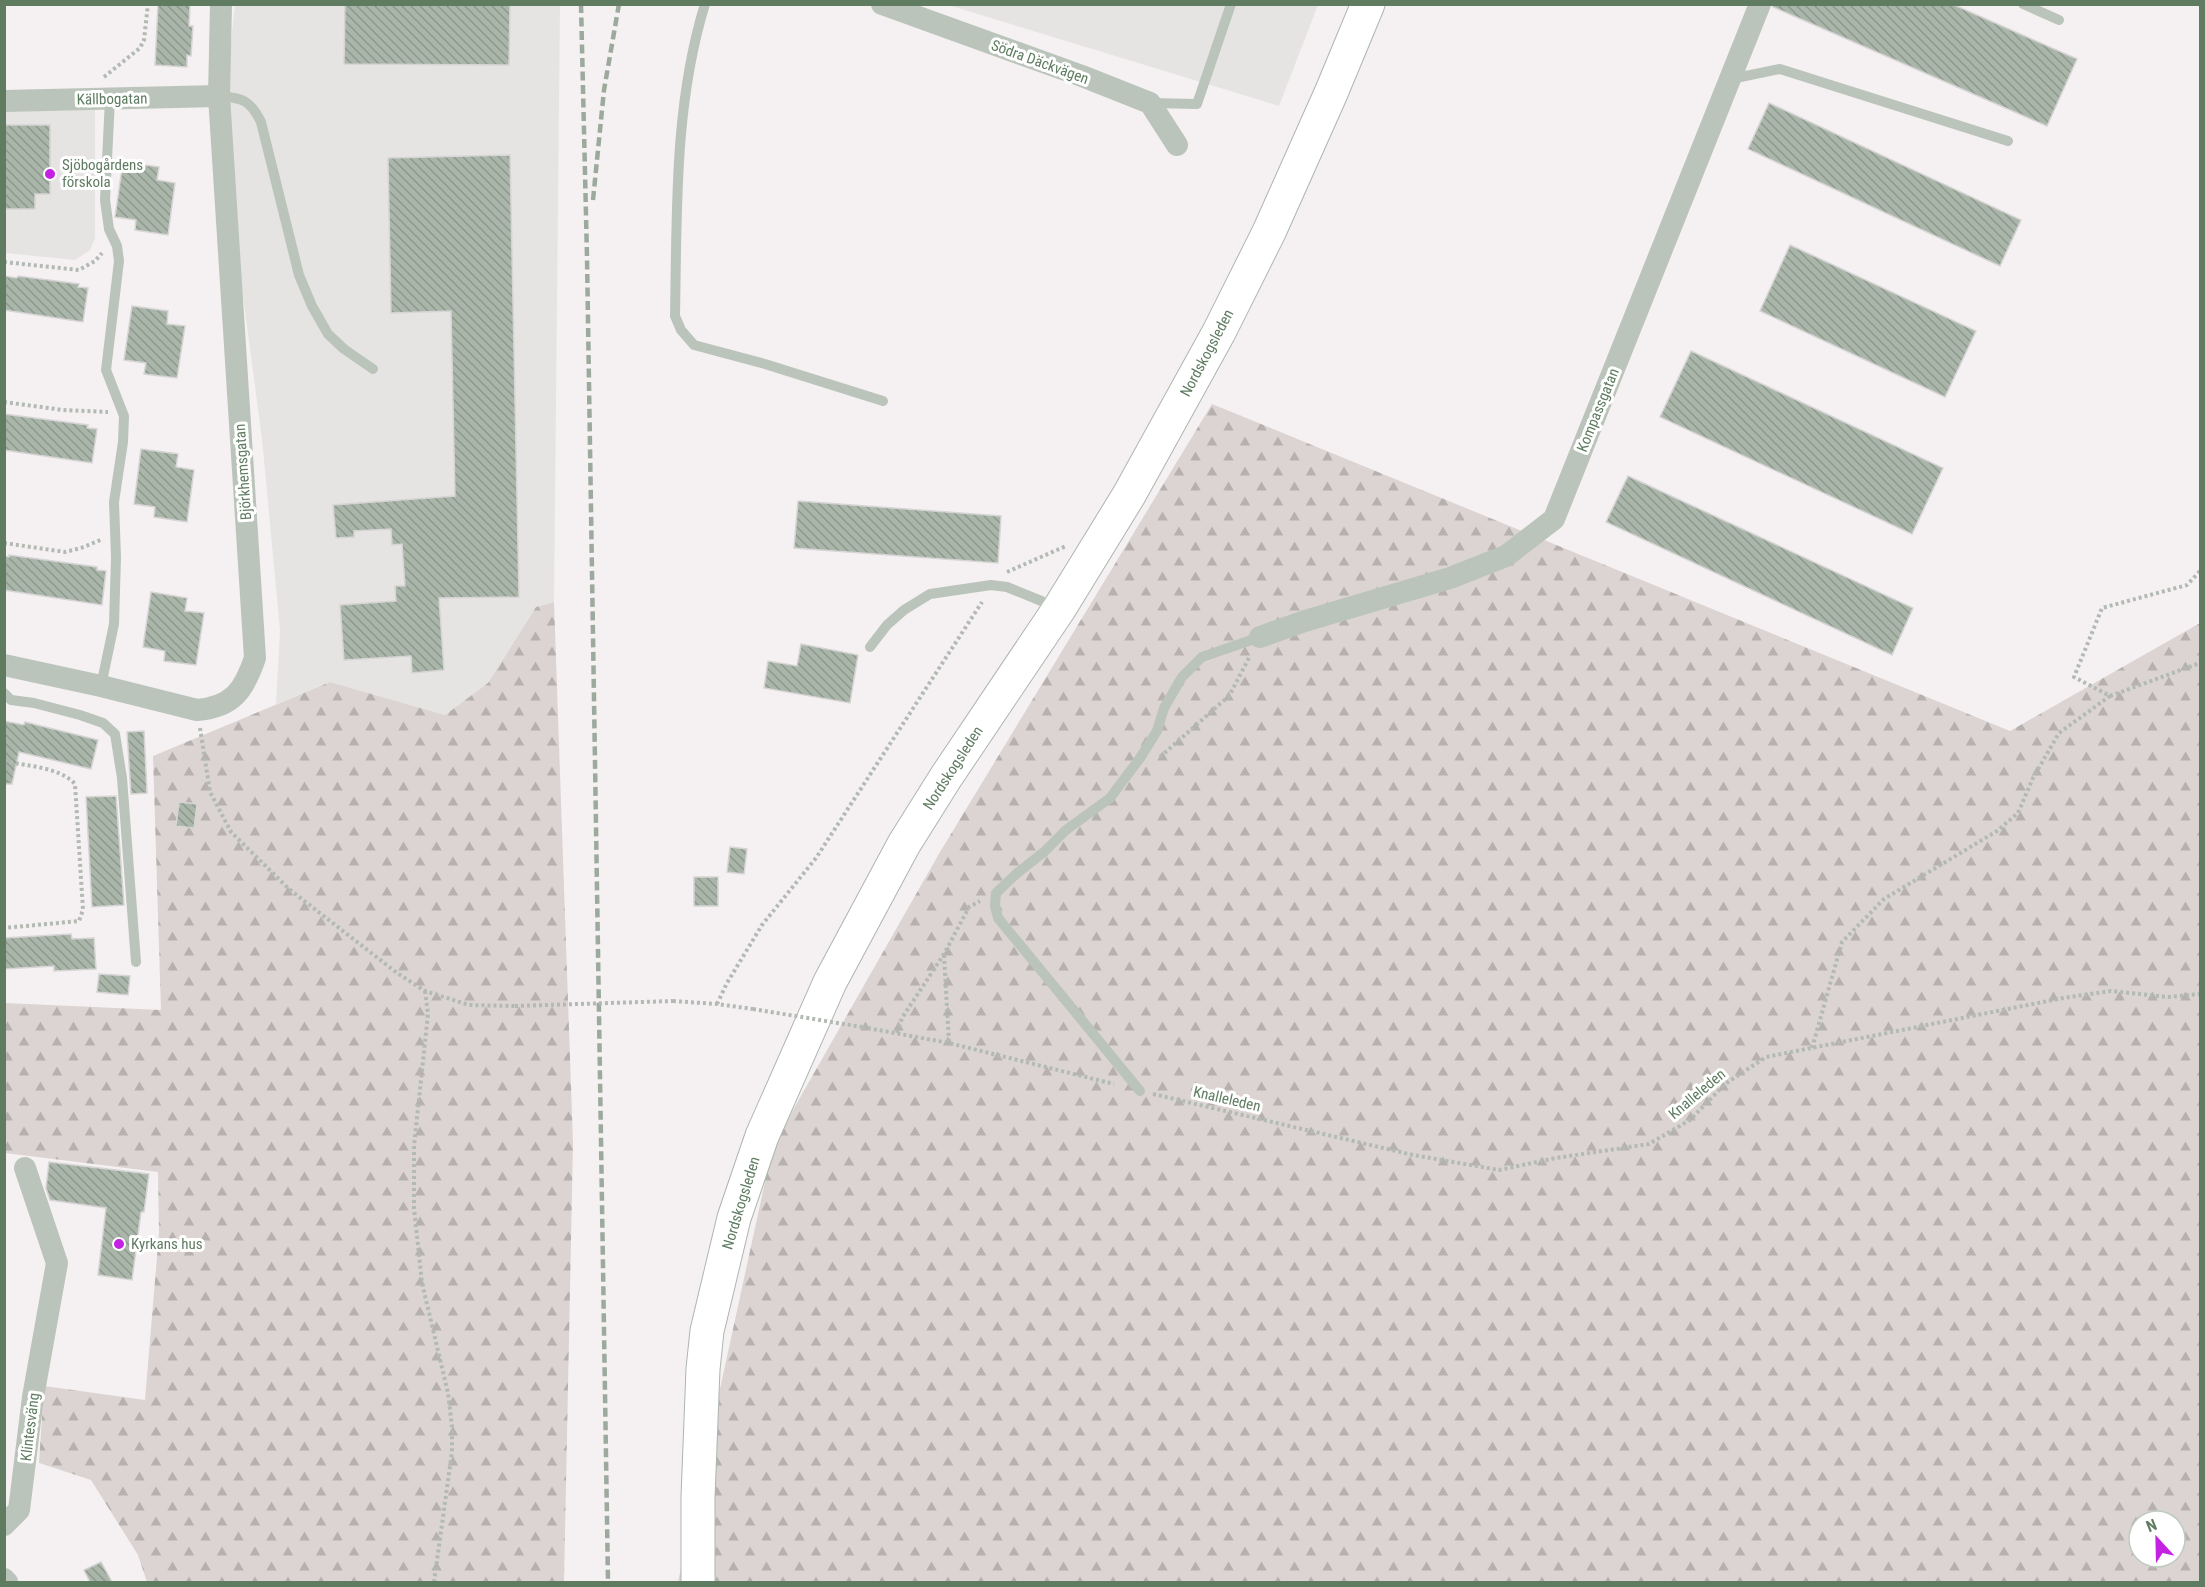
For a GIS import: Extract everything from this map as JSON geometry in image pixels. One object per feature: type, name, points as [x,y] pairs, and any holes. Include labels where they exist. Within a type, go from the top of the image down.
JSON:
[{"type":"main road","name":"Nordskogsleden","points":[[698,1582],[698,1497],[703,1369],[707,1330],[734,1218],[762,1136],[830,982],[904,844],[946,777],[1059,609],[1129,495],[1219,332],[1278,211],[1368,4]]},
{"type":"street","name":"Björkhemsgatan","points":[[5,670],[101,686],[197,710],[213,708],[232,699],[243,687],[255,658],[219,96],[220,4]]},
{"type":"street","name":"Södra Däckvägen","points":[[882,4],[1150,103]]},
{"type":"street","name":"Kompassgatan","points":[[1260,637],[1305,621],[1450,578],[1506,556],[1554,519],[1760,4]]},
{"type":"street","name":"Källbogatan","points":[[4,101],[219,96]]},
{"type":"street","points":[[1150,103],[1177,146]]},
{"type":"street","name":"Klintesväng","points":[[4,1525],[19,1510],[33,1397],[57,1263],[25,1168]]},
{"type":"lane","points":[[705,4],[696,34],[684,107],[678,184],[675,316],[681,330],[694,345],[765,364],[883,401]]},
{"type":"lane","points":[[1150,103],[1197,104],[1231,4]]},
{"type":"lane","points":[[2023,4],[2059,20]]},
{"type":"lane","points":[[1731,79],[1780,69],[2008,141]]},
{"type":"lane","points":[[219,96],[237,98],[253,106],[261,122],[299,276],[312,306],[328,334],[344,349],[373,369]]},
{"type":"lane","points":[[99,99],[105,200],[109,229],[117,246],[119,261],[106,370],[123,412],[123,442],[114,502],[114,624],[101,686]]},
{"type":"lane","points":[[870,647],[887,625],[904,610],[930,594],[991,585],[1007,587],[1059,609]]},
{"type":"lane","points":[[1140,1091],[998,918],[995,906],[996,893],[1066,830],[1110,798],[1157,731],[1164,708],[1182,677],[1202,657],[1260,637]]},
{"type":"lane","points":[[4,693],[11,700],[34,703],[103,723],[115,734],[122,778],[136,962]]},
{"type":"path","points":[[99,99],[106,75],[140,48],[144,40],[148,4]]},
{"type":"path","points":[[4,262],[79,270],[95,261],[103,253],[112,236]]},
{"type":"path","points":[[4,402],[63,410],[123,412]]},
{"type":"path","points":[[4,543],[65,552],[81,548],[115,533]]},
{"type":"path","points":[[717,1004],[727,983],[762,926],[816,858],[991,585],[1007,571],[1072,542]]},
{"type":"path","points":[[2110,696],[2074,677],[2102,608],[2187,585],[2200,572]]},
{"type":"path","points":[[1812,1048],[1842,942],[1884,898],[1997,831],[2018,813],[2033,778],[2059,734],[2110,696],[2200,663]]},
{"type":"path","name":"Knalleleden","points":[[197,710],[210,792],[231,832],[289,890],[396,973],[425,991],[470,1005],[515,1006],[673,1001],[717,1004],[862,1027],[949,1043],[1140,1091],[1413,1155],[1499,1170],[1557,1158],[1649,1144],[1690,1120],[1725,1084],[1766,1058],[2063,998],[2111,991],[2168,997],[2200,994]]},
{"type":"path","points":[[4,761],[51,771],[72,780],[75,784],[83,910],[79,921],[4,928]]},
{"type":"path","points":[[897,1033],[902,1017],[944,954],[969,907]]},
{"type":"path","points":[[944,954],[949,1043]]},
{"type":"path","points":[[425,991],[428,1014],[414,1146],[414,1208],[422,1283],[448,1393],[452,1435],[452,1452],[434,1582]]},
{"type":"shaded area","points":[[235,5],[560,5],[554,602],[536,607],[488,683],[445,715],[330,682],[276,704],[280,630],[262,439],[240,273],[227,78]]},
{"type":"shaded area","points":[[948,5],[1318,5],[1279,106]]},
{"type":"shaded area","name":"Sjöbogårdens förskola","points":[[95,108],[95,238],[90,250],[75,260],[5,253],[4,111]]},
{"type":"green space","points":[[1212,404],[2010,731],[2200,623],[2200,1582],[678,1582],[773,1145],[940,852]]},
{"type":"green space","points":[[554,602],[573,1143],[564,1582],[147,1582],[138,1555],[91,1480],[39,1463],[44,1386],[145,1400],[159,1233],[158,1172],[5,1153],[5,1003],[161,1010],[153,756],[330,682],[445,715],[488,683],[536,607]]},
{"type":"building","points":[[158,4],[190,4],[189,26],[193,26],[191,56],[187,55],[187,67],[155,65]]},
{"type":"building","points":[[345,4],[510,4],[509,65],[344,64]]},
{"type":"building","points":[[1773,4],[1952,4],[2077,59],[2047,126],[1773,7]]},
{"type":"building","points":[[1769,103],[2021,220],[2000,266],[1748,149]]},
{"type":"building","points":[[4,125],[50,125],[50,194],[35,194],[35,209],[4,209]]},
{"type":"building","points":[[510,155],[519,597],[439,598],[444,670],[412,673],[411,656],[344,660],[340,605],[396,601],[395,586],[405,586],[402,544],[392,545],[391,529],[354,531],[354,537],[336,538],[333,505],[455,496],[451,311],[391,313],[388,158]]},
{"type":"building","points":[[123,162],[159,167],[157,180],[175,183],[168,235],[135,230],[136,220],[115,217]]},
{"type":"building","points":[[1790,245],[1976,331],[1945,397],[1760,311]]},
{"type":"building","points":[[4,276],[79,284],[78,287],[88,288],[83,322],[4,310]]},
{"type":"building","points":[[132,306],[168,311],[167,324],[185,326],[177,378],[144,374],[146,363],[124,360]]},
{"type":"building","points":[[1691,351],[1943,468],[1912,534],[1660,417]]},
{"type":"building","points":[[4,414],[88,425],[87,428],[97,429],[92,463],[4,450]]},
{"type":"building","points":[[141,449],[178,454],[176,467],[194,470],[187,522],[154,517],[155,507],[134,504]]},
{"type":"building","points":[[1628,476],[1913,608],[1892,655],[1606,522]]},
{"type":"building","points":[[798,501],[1001,516],[998,563],[794,548]]},
{"type":"building","points":[[9,555],[97,567],[97,570],[106,571],[102,605],[4,590],[4,556],[9,557]]},
{"type":"building","points":[[151,592],[187,598],[185,611],[204,613],[196,665],[164,661],[165,651],[143,647]]},
{"type":"building","points":[[801,644],[858,655],[850,703],[764,688],[768,661],[797,666]]},
{"type":"building","points":[[4,721],[24,725],[25,722],[98,740],[91,769],[19,752],[12,784],[4,784]]},
{"type":"building","points":[[144,731],[147,793],[131,794],[127,732]]},
{"type":"building","points":[[116,796],[124,905],[92,907],[86,797]]},
{"type":"building","points":[[179,802],[197,804],[194,828],[176,826]]},
{"type":"building","points":[[730,847],[747,849],[744,874],[727,872]]},
{"type":"building","points":[[694,877],[718,877],[718,906],[694,906]]},
{"type":"building","points":[[71,934],[72,939],[94,938],[96,969],[54,971],[54,966],[4,969],[4,938]]},
{"type":"building","points":[[99,974],[130,976],[128,995],[97,992]]},
{"type":"building","name":"Kyrkans hus","points":[[49,1162],[149,1174],[144,1212],[141,1212],[132,1280],[98,1275],[106,1208],[50,1200],[46,1188]]},
{"type":"building","points":[[101,1562],[112,1582],[90,1582],[84,1570]]},
{"type":"railway","points":[[581,4],[608,1582]]},
{"type":"railway","points":[[593,200],[604,90],[619,4]]},
{"type":"place","name":"Sjöbogårdens förskola","points":[[50,174]]},
{"type":"place","name":"Kyrkans hus","points":[[119,1244]]}]
